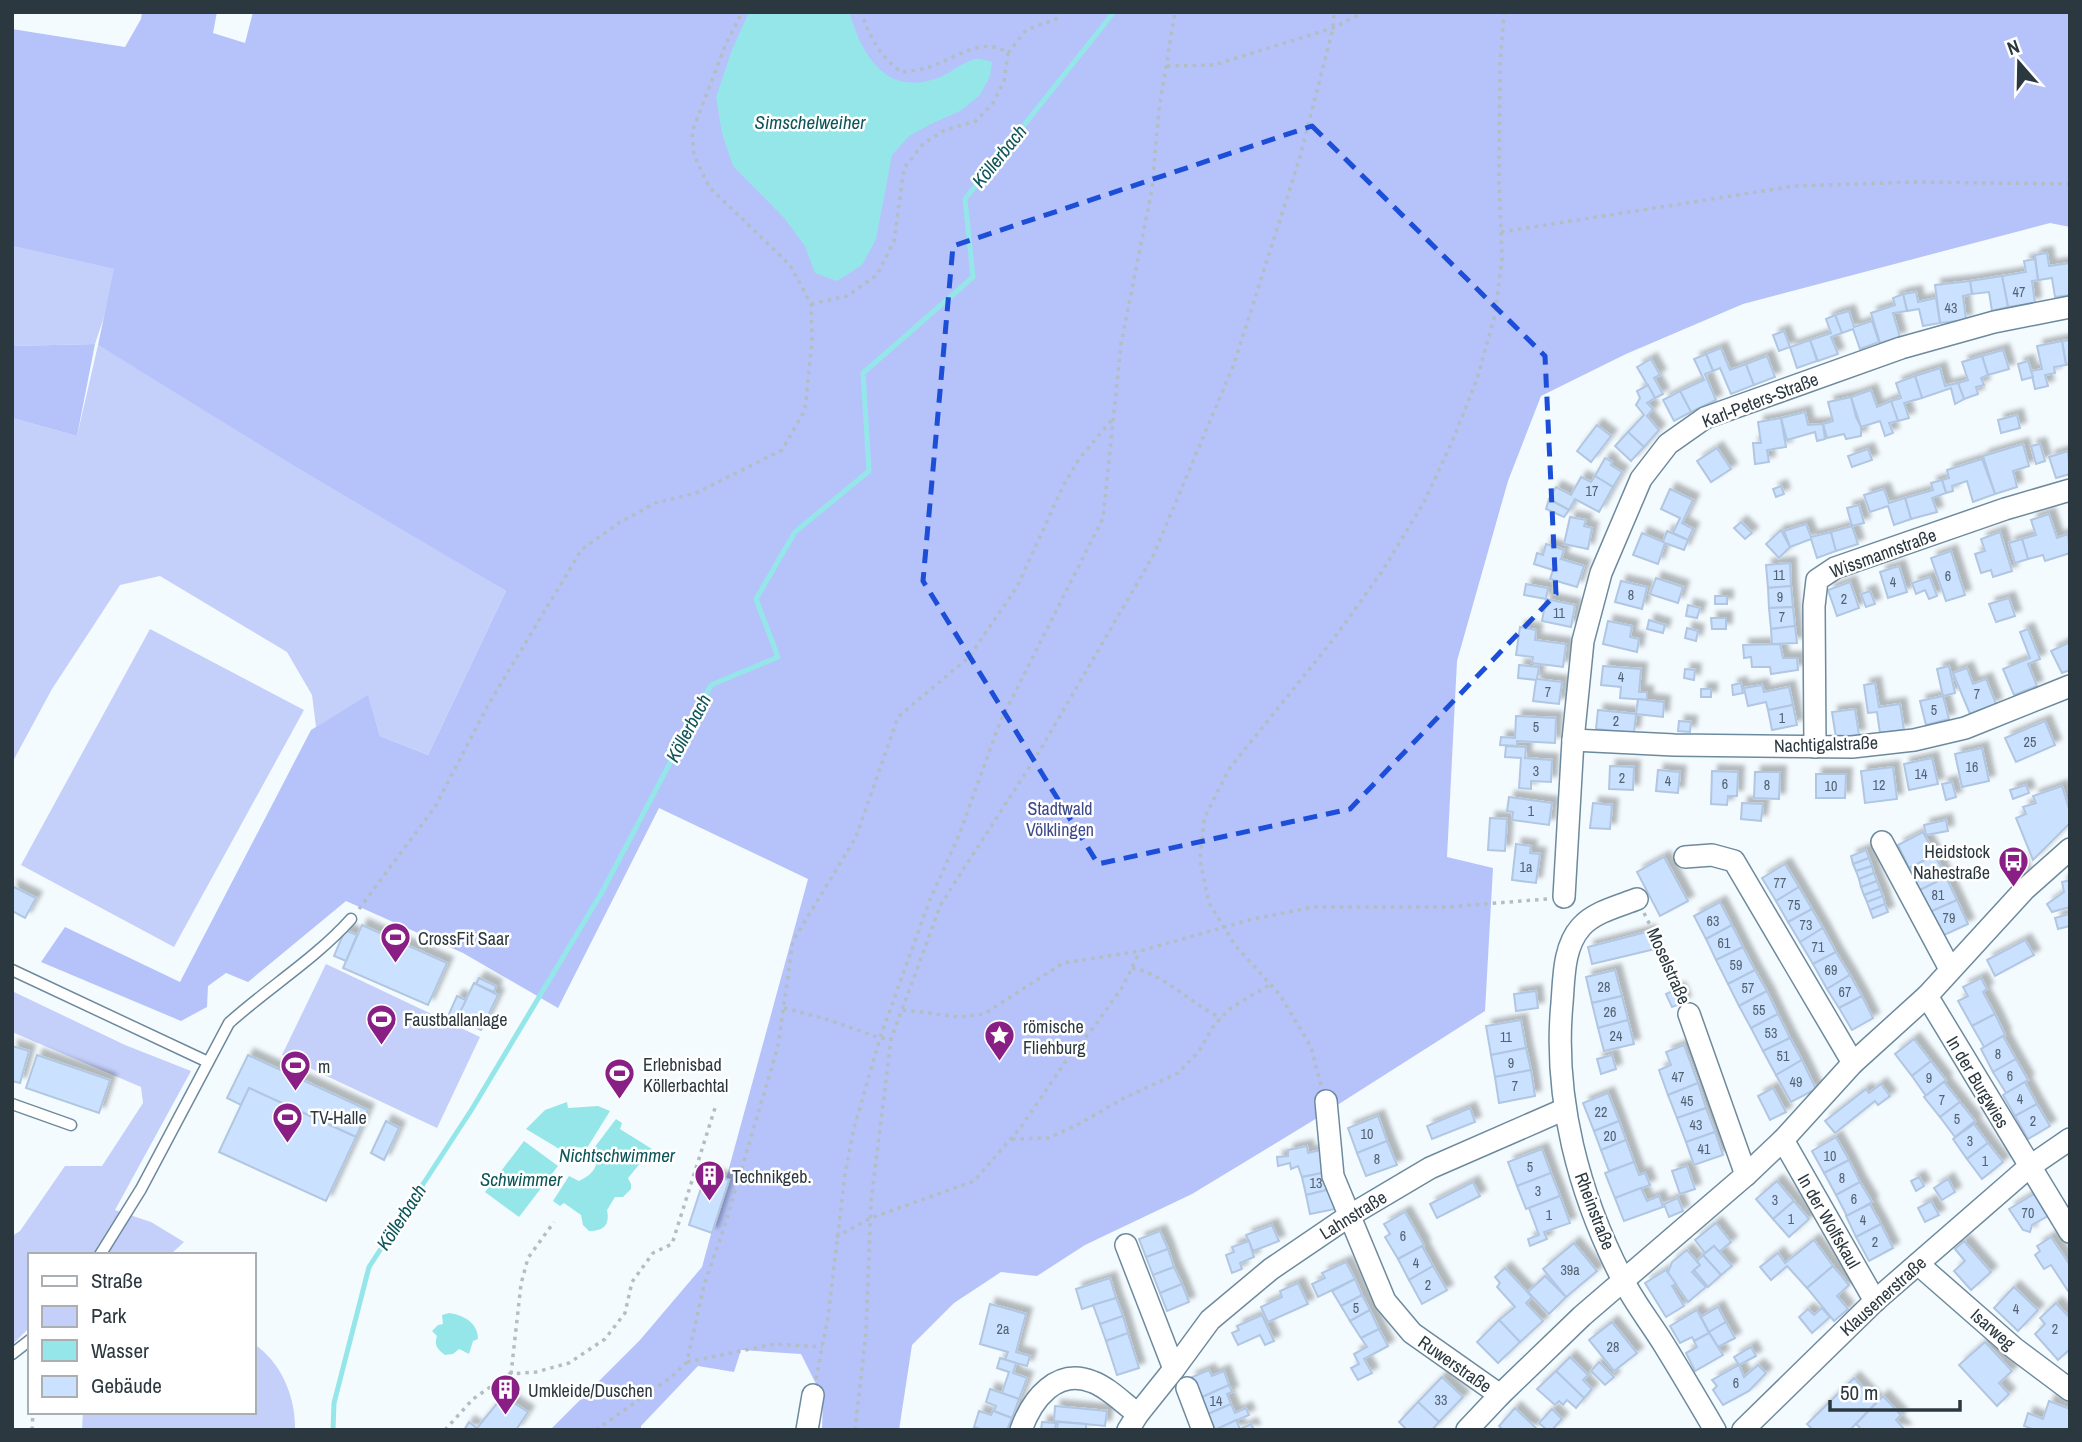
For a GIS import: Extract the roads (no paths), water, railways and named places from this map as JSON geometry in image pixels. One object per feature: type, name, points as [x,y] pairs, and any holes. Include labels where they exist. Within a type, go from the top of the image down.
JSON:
[{"type":"street","name":"Karl-Peters-Straße","points":[[1564,897],[1573,740],[1583,641],[1601,573],[1641,479],[1668,444],[1705,418],[1901,348],[1994,322],[2070,307]]},
{"type":"street","name":"Wissmannstraße","points":[[1815,747],[1814,606],[1817,580],[1835,568],[2005,509],[2070,490]]},
{"type":"street","name":"Nachtigalstraße","points":[[1573,740],[1674,745],[1852,747],[1902,741],[1965,728],[2067,695]]},
{"type":"street","points":[[1882,842],[1950,969]]},
{"type":"street","points":[[1467,1430],[1582,1316],[1783,1140],[1853,1063],[1927,996],[2025,889],[2070,849]]},
{"type":"street","points":[[1685,857],[1712,855],[1734,861],[1853,1063]]},
{"type":"street","name":"Rheinstraße","points":[[1637,899],[1606,911],[1581,926],[1571,943],[1565,967],[1561,1013],[1561,1064],[1566,1109],[1572,1145],[1584,1186],[1623,1281],[1715,1430]]},
{"type":"street","name":"In der Burgwies","points":[[1927,996],[2029,1167]]},
{"type":"street","name":"Moselstraße","points":[[1689,1014],[1746,1175]]},
{"type":"street","name":"Ruwerstraße","points":[[1326,1101],[1333,1176],[1385,1301],[1412,1333],[1500,1395]]},
{"type":"street","name":"Lahnstraße","points":[[1133,1422],[1210,1320],[1271,1269],[1349,1216],[1430,1168],[1566,1109]]},
{"type":"street","name":"Klausenerstraße","points":[[1743,1430],[1875,1301],[2029,1167],[2070,1139]]},
{"type":"street","name":"In der Wolfskaul","points":[[1783,1140],[1875,1301]]},
{"type":"street","points":[[2029,1167],[2070,1232]]},
{"type":"street","points":[[1126,1245],[1174,1369]]},
{"type":"street","name":"Isarweg","points":[[1918,1264],[2014,1348],[2070,1390]]},
{"type":"street","points":[[1021,1430],[1026,1415],[1040,1395],[1059,1380],[1076,1377],[1094,1382],[1133,1422]]},
{"type":"street","points":[[1187,1388],[1203,1430]]},
{"type":"street","points":[[807,1430],[813,1395]]},
{"type":"lane","points":[[101,1253],[141,1189],[229,1024],[257,999],[327,946],[351,919]]},
{"type":"lane","points":[[12,970],[208,1062]]},
{"type":"lane","points":[[12,1104],[71,1125]]},
{"type":"lane","points":[[12,1354],[28,1342]]},
{"type":"water","name":"Simschelweiher","points":[[749,12],[849,12],[870,58],[880,70],[892,78],[906,82],[922,82],[941,77],[976,59],[992,62],[990,76],[980,95],[960,111],[909,136],[892,155],[876,239],[862,265],[837,281],[815,273],[805,246],[785,219],[733,166],[722,133],[716,97]]},
{"type":"water","name":"Nichtschwimmer","points":[[567,1102],[568,1108],[598,1106],[610,1111],[587,1148],[575,1147],[566,1153],[526,1129],[545,1110]]},
{"type":"water","name":"Nichtschwimmer","points":[[616,1119],[622,1123],[620,1129],[652,1149],[628,1178],[631,1189],[623,1197],[615,1197],[607,1210],[608,1220],[605,1226],[589,1231],[583,1225],[581,1215],[564,1203],[560,1206],[553,1201],[569,1176],[579,1181],[592,1172],[597,1162],[591,1152]]},
{"type":"water","name":"Schwimmer","points":[[524,1141],[558,1166],[519,1217],[485,1192]]},
{"type":"water","points":[[449,1313],[465,1318],[476,1328],[478,1339],[473,1341],[469,1354],[459,1349],[453,1354],[445,1355],[437,1347],[437,1336],[432,1331],[443,1324],[442,1315]]},
{"type":"waterway","name":"Köllerbach","points":[[333,1430],[334,1403],[369,1267],[472,1109],[602,892],[711,685],[778,657],[756,599],[795,532],[869,471],[863,373],[973,277],[965,199],[1114,12]]},
{"type":"place","name":"Heidstock Nahestraße","points":[[2013,888]]},
{"type":"place","name":"CrossFit Saar","points":[[395,965]]},
{"type":"place","name":"Faustballanlage","points":[[381,1046]]},
{"type":"place","name":"römische Fliehburg","points":[[1000,1063]]},
{"type":"place","name":"m","points":[[295,1093]]},
{"type":"place","name":"Erlebnisbad Köllerbachtal","points":[[620,1101]]},
{"type":"place","name":"TV-Halle","points":[[287,1144]]},
{"type":"place","name":"Technikgeb.","points":[[709,1203]]},
{"type":"place","name":"Umkleide/Duschen","points":[[505,1417]]},
{"type":"park label","name":"Stadtwald Völklingen","points":[[1060,818]]}]
